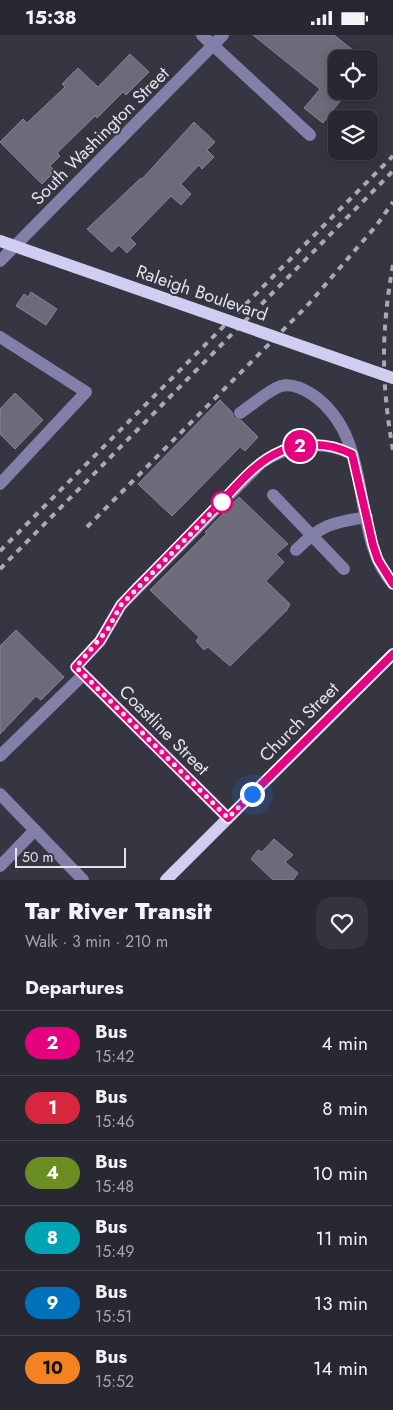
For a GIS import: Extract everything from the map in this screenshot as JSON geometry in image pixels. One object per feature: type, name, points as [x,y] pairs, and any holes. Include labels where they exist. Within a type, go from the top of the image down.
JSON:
[{"type":"main road","name":"Raleigh Boulevard","points":[[0,241],[393,377]]},
{"type":"main road","name":"Church Street","points":[[166,880],[393,654]]},
{"type":"street","points":[[202,35],[310,135]]},
{"type":"street","name":"South Washington Street","points":[[0,261],[224,35]]},
{"type":"street","points":[[0,337],[86,392],[0,484]]},
{"type":"street","points":[[240,413],[280,386],[291,385],[305,390],[327,405],[345,433],[378,560],[393,584]]},
{"type":"street","points":[[0,756],[79,671],[108,629],[121,605],[261,463],[275,454],[304,445],[336,446],[352,454]]},
{"type":"street","points":[[273,495],[344,569]]},
{"type":"street","points":[[296,550],[311,536],[334,522],[367,517]]},
{"type":"street","name":"Coastline Street","points":[[79,671],[228,818]]},
{"type":"street","points":[[0,794],[83,880]]},
{"type":"street","points":[[0,866],[35,830]]},
{"type":"building","points":[[253,35],[334,35],[353,50],[328,50],[328,100],[341,100],[333,110],[328,110],[328,117],[323,123],[304,108],[320,89]]},
{"type":"building","points":[[130,54],[149,72],[126,95],[123,92],[97,118],[95,116],[57,153],[60,156],[50,166],[55,171],[42,184],[0,142],[23,119],[27,123],[65,87],[62,84],[78,68],[98,87]]},
{"type":"building","points":[[194,122],[215,142],[207,150],[214,157],[202,169],[199,165],[181,184],[191,194],[181,205],[171,196],[130,238],[136,244],[127,253],[119,245],[112,252],[87,229],[142,179]]},
{"type":"building","points":[[31,292],[57,309],[46,325],[16,306],[24,294],[28,297]]},
{"type":"building","points":[[15,393],[43,420],[15,449],[0,434],[0,409]]},
{"type":"building","points":[[220,400],[232,412],[234,418],[242,421],[258,437],[245,451],[240,447],[172,516],[138,484]]},
{"type":"building","points":[[239,497],[288,544],[276,554],[284,562],[266,581],[290,604],[287,610],[230,666],[208,647],[204,650],[196,641],[199,637],[150,590],[207,533],[205,532]]},
{"type":"building","points":[[16,630],[64,677],[41,700],[36,696],[0,734],[0,646]]},
{"type":"building","points":[[274,839],[293,855],[285,862],[298,873],[293,880],[273,880],[251,859],[258,850],[262,852]]},
{"type":"railway","points":[[0,551],[393,156]]},
{"type":"railway","points":[[0,569],[393,171]]},
{"type":"railway","points":[[87,527],[306,307],[376,226],[393,202]]},
{"type":"railway","points":[[393,265],[386,312],[384,357],[386,402],[393,450]]},
{"type":"bus line","name":"2","points":[[393,584],[378,560],[373,545],[352,454],[336,446],[321,444],[304,445],[275,454],[248,475],[121,605],[100,641],[76,667],[228,818],[393,654]]},
{"type":"route","points":[[222,502],[121,605],[100,641],[76,667],[228,818],[252,794]]}]
